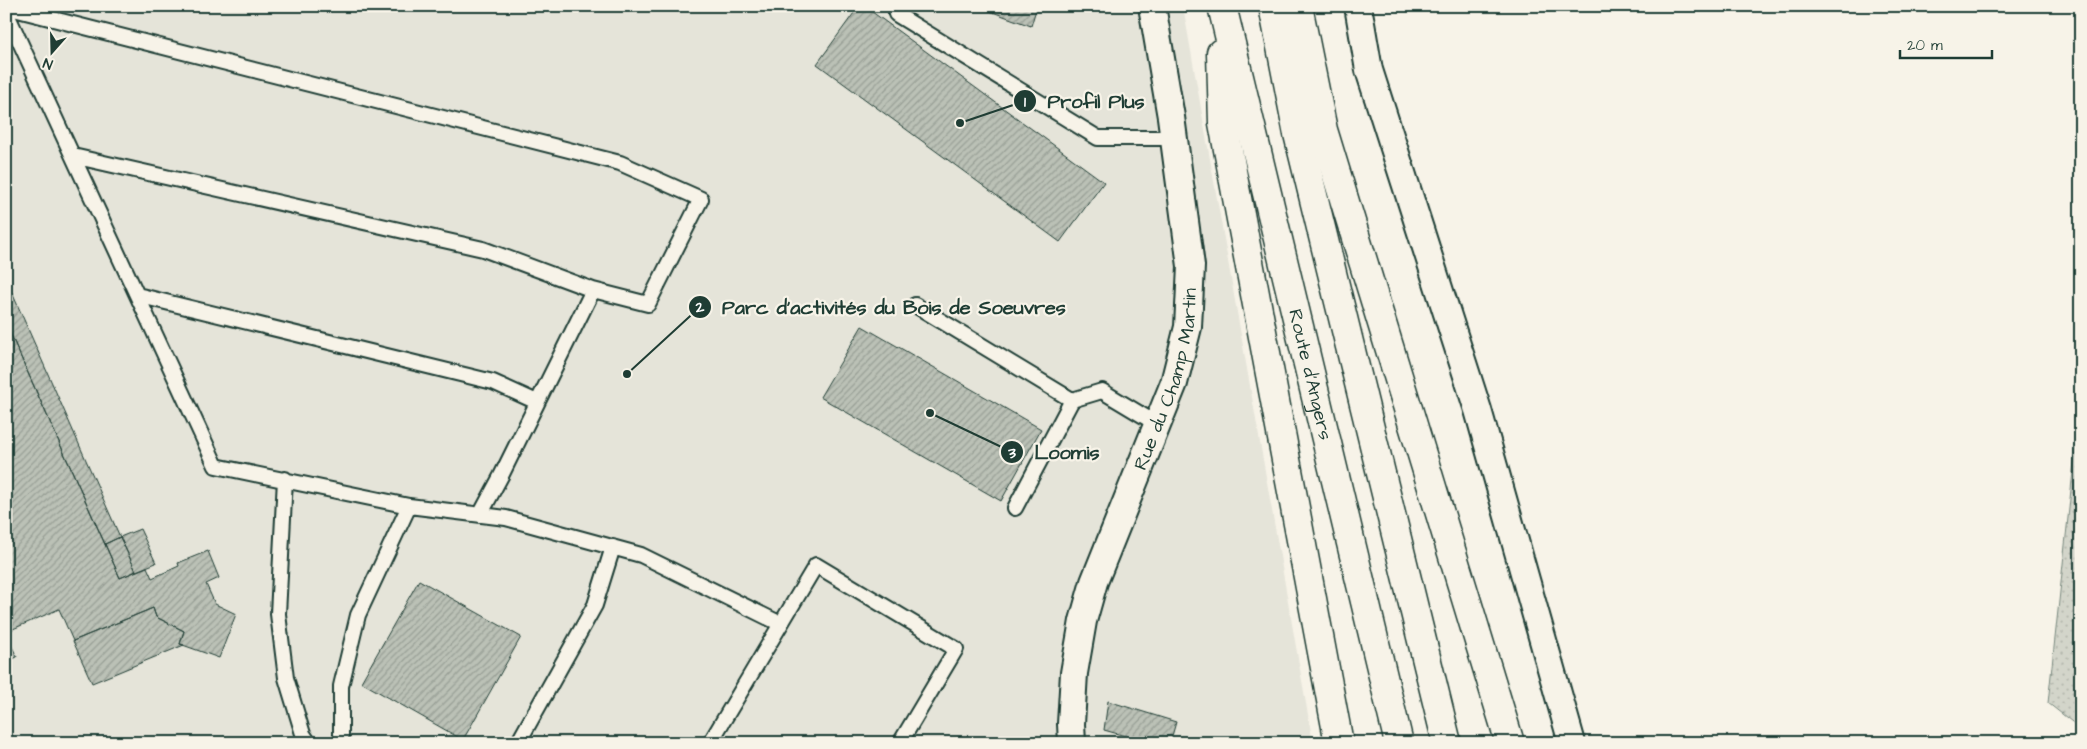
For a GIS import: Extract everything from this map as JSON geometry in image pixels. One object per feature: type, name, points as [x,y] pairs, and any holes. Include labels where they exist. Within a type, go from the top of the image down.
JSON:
[{"type":"highway","points":[[1221,6],[1223,123],[1339,743]]},
{"type":"highway","name":"Route d'Angers","points":[[1221,6],[1399,743]]},
{"type":"highway","points":[[1273,6],[1298,134],[1447,743]]},
{"type":"highway","points":[[1298,6],[1323,130],[1510,743]]},
{"type":"street","name":"Rue du Champ Martin","points":[[1072,743],[1071,724],[1074,673],[1083,621],[1094,582],[1174,382],[1188,327],[1191,266],[1174,138],[1152,6]]},
{"type":"street","points":[[1358,6],[1369,70],[1478,410],[1572,743]]},
{"type":"lane","points":[[6,7],[620,163],[701,198],[648,304],[593,290],[483,249],[73,156]]},
{"type":"lane","points":[[6,12],[216,466],[410,506],[506,518],[613,547],[641,555],[781,624]]},
{"type":"lane","points":[[896,14],[1098,138],[1174,138]]},
{"type":"lane","points":[[480,515],[593,290]]},
{"type":"lane","points":[[137,296],[493,382],[537,402]]},
{"type":"lane","points":[[915,305],[1072,400]]},
{"type":"lane","points":[[1015,508],[1072,400],[1102,391],[1157,424]]},
{"type":"lane","points":[[285,480],[278,614],[286,678],[302,734],[309,743]]},
{"type":"lane","points":[[341,743],[341,686],[358,615],[410,506]]},
{"type":"lane","points":[[518,743],[595,605],[613,547]]},
{"type":"lane","points":[[710,743],[816,565],[956,648],[900,743]]},
{"type":"shaded area","points":[[6,6],[1183,6],[1313,743],[6,743]]},
{"type":"shaded area","points":[[2081,397],[2081,729],[2048,703]]},
{"type":"building","points":[[859,6],[864,6],[1104,182],[1060,242],[817,64]]},
{"type":"building","points":[[976,6],[1037,6],[1031,26]]},
{"type":"building","points":[[6,279],[120,537],[105,544],[6,324]]},
{"type":"building","points":[[6,324],[120,578],[147,567],[152,578],[179,566],[178,563],[208,551],[219,578],[206,584],[215,604],[236,614],[219,658],[180,644],[184,631],[156,617],[153,608],[73,641],[59,609],[6,632]]},
{"type":"building","points":[[862,326],[1041,429],[1001,501],[820,397]]},
{"type":"building","points":[[140,529],[156,563],[136,571],[120,537]]},
{"type":"building","points":[[120,537],[136,571],[120,578],[105,544]]},
{"type":"building","points":[[419,580],[521,637],[463,740],[361,682]]},
{"type":"building","points":[[153,608],[156,617],[184,631],[180,644],[184,645],[92,683],[73,641]]},
{"type":"building","points":[[6,634],[17,657],[6,662]]},
{"type":"building","points":[[1108,701],[1176,722],[1170,743],[1136,743],[1136,739],[1104,730]]},
{"type":"place","name":"Profil Plus","points":[[960,123]]},
{"type":"place","name":"Parc d'activités du Bois de Soeuvres","points":[[627,374]]},
{"type":"place","name":"Loomis","points":[[930,413]]}]
